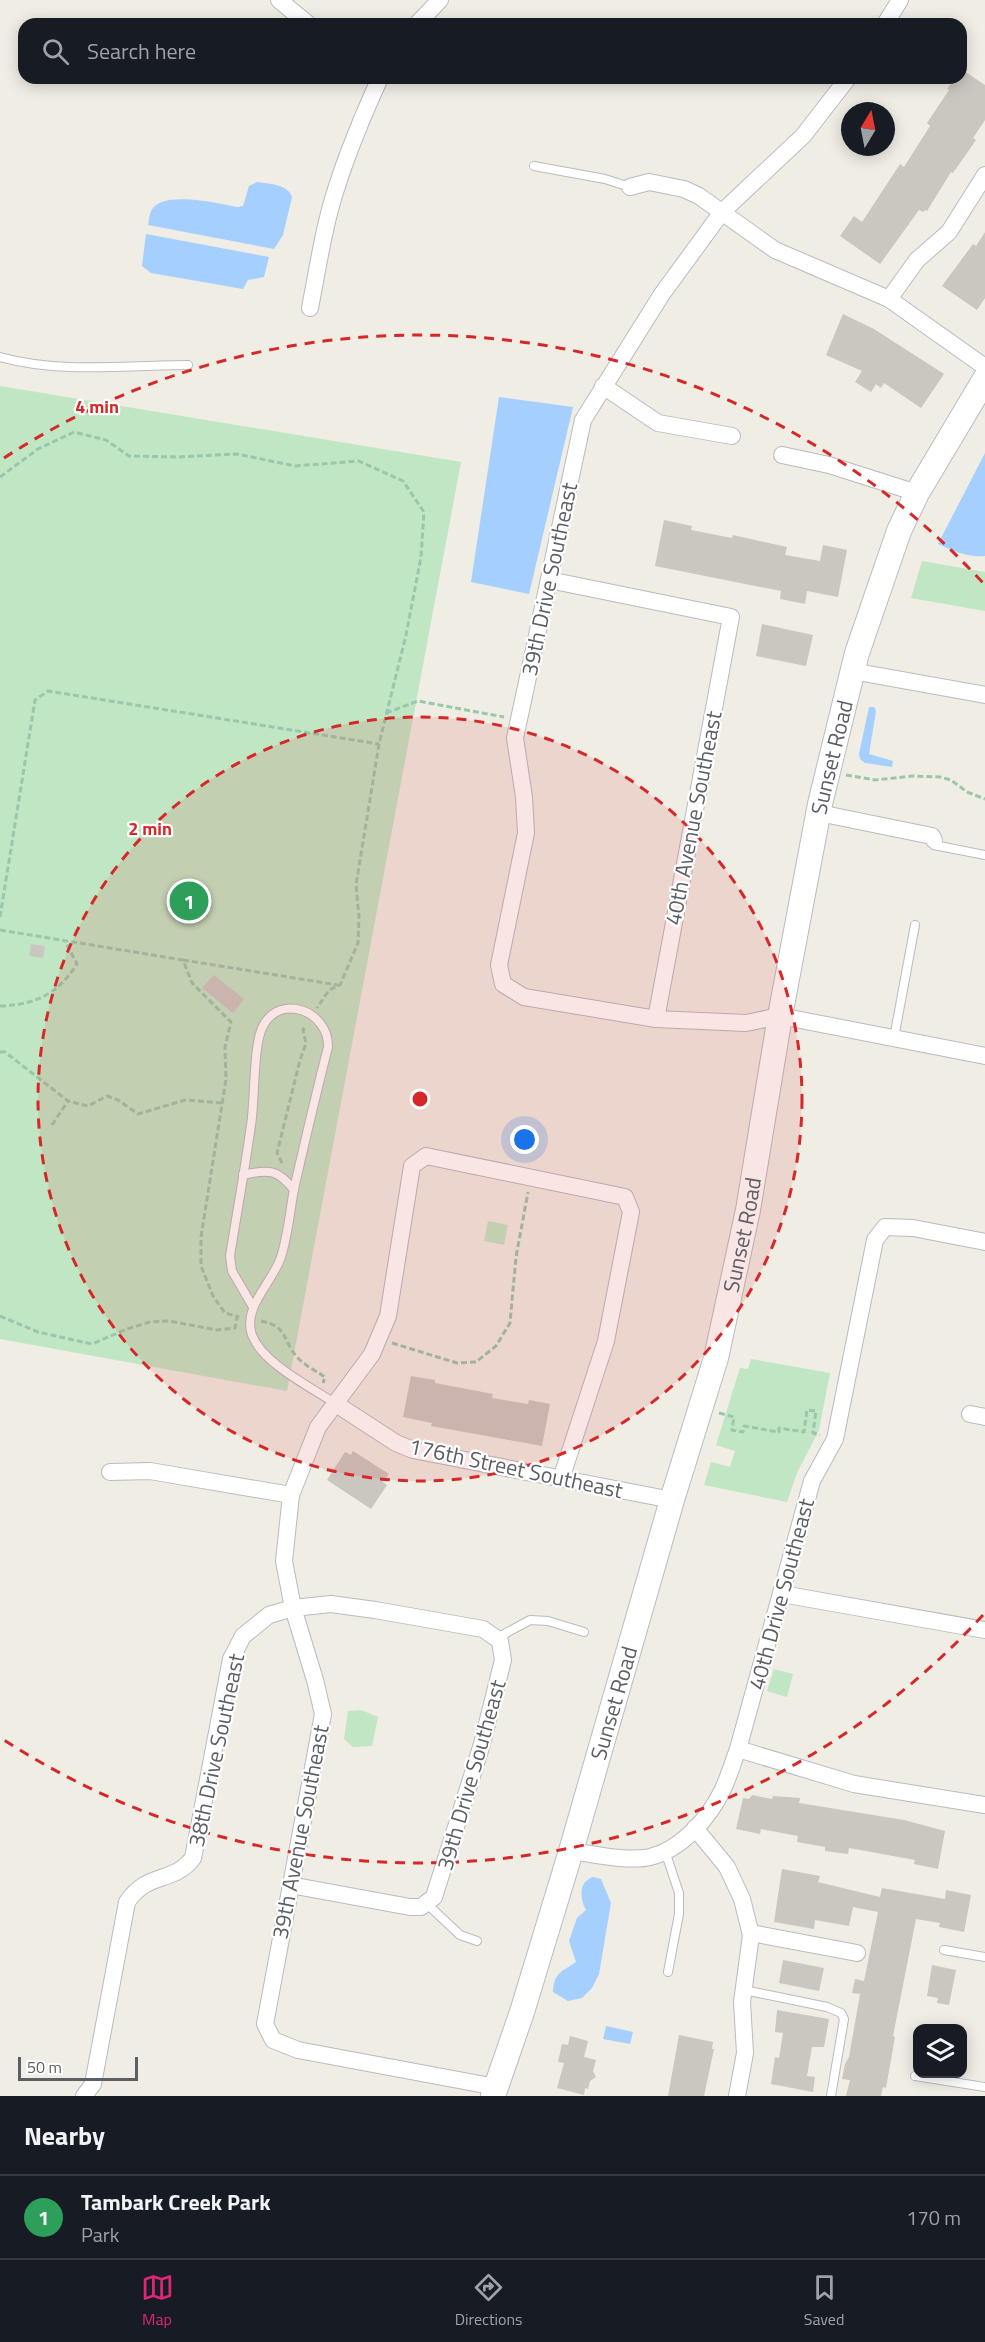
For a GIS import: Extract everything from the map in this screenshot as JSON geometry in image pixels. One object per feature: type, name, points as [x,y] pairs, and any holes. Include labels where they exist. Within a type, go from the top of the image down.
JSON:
[{"type":"street","points":[[279,0],[301,18]]},
{"type":"street","points":[[423,18],[440,0]]},
{"type":"street","points":[[889,18],[900,0]]},
{"type":"street","points":[[310,308],[337,187],[365,109],[377,84]]},
{"type":"street","points":[[722,212],[802,136],[843,84]]},
{"type":"street","points":[[889,299],[917,260],[949,232],[985,175]]},
{"type":"street","points":[[630,187],[649,182],[684,189],[699,196],[775,250],[889,299],[985,367]]},
{"type":"street","name":"39th Drive Southeast","points":[[656,1019],[524,997],[503,984],[499,965],[526,833],[524,797],[515,738],[583,420],[662,294],[722,212]]},
{"type":"street","name":"Sunset Road","points":[[494,2091],[522,2012],[571,1851],[672,1500],[716,1358],[748,1210],[780,1016],[819,813],[852,671],[899,531],[916,493],[985,379]]},
{"type":"street","points":[[603,386],[658,423],[732,436]]},
{"type":"street","points":[[782,455],[829,465],[916,493]]},
{"type":"street","name":"40th Avenue Southeast","points":[[549,580],[731,617],[656,1019]]},
{"type":"street","points":[[852,671],[985,695]]},
{"type":"street","points":[[819,813],[932,836],[934,840]]},
{"type":"street","points":[[656,1019],[746,1023],[780,1016],[985,1056]]},
{"type":"street","name":"39th Avenue Southeast","points":[[494,2091],[298,2050],[273,2040],[265,2024],[323,1714],[293,1608],[284,1561],[291,1495],[318,1427],[372,1354],[388,1316],[412,1166],[426,1156],[625,1197],[631,1212],[606,1341],[561,1479]]},
{"type":"street","name":"40th Drive Southeast","points":[[571,1851],[649,1858],[685,1838],[723,1790],[738,1749],[812,1481],[834,1440],[874,1240],[885,1227],[913,1228],[985,1242]]},
{"type":"street","name":"176th Street Southeast","points":[[336,1404],[396,1443],[413,1450],[672,1500]]},
{"type":"street","points":[[110,1472],[150,1470],[291,1495]]},
{"type":"street","points":[[782,1594],[985,1630]]},
{"type":"street","name":"38th Drive Southeast","points":[[84,2096],[93,2084],[127,1902],[135,1890],[149,1881],[178,1872],[193,1858],[231,1659],[243,1636],[269,1615],[293,1608],[331,1604],[483,1629],[498,1640]]},
{"type":"street","name":"39th Drive Southeast","points":[[427,1904],[435,1897],[482,1744],[503,1660],[498,1640]]},
{"type":"street","points":[[738,1749],[854,1784],[985,1805]]},
{"type":"street","points":[[695,1828],[728,1868],[742,1899],[751,1933],[742,2002],[746,2053],[737,2096]]},
{"type":"street","points":[[290,1886],[410,1907],[421,1907],[427,1904]]},
{"type":"street","points":[[751,1933],[856,1953]]},
{"type":"lane","points":[[534,166],[604,179],[630,187]]},
{"type":"lane","points":[[0,357],[22,363],[87,369],[188,365]]},
{"type":"lane","points":[[934,840],[934,845],[985,855]]},
{"type":"lane","points":[[894,1038],[915,925]]},
{"type":"lane","points":[[253,1307],[232,1271],[230,1256],[252,1124],[259,1035],[269,1016],[289,1007],[299,1008],[312,1015],[324,1028],[328,1036],[328,1047],[294,1190],[283,1253],[278,1268],[253,1307],[251,1334],[259,1347],[274,1363],[336,1404]]},
{"type":"lane","points":[[243,1175],[263,1171],[274,1173],[285,1178],[294,1190]]},
{"type":"lane","points":[[498,1640],[530,1620],[548,1620],[584,1632]]},
{"type":"lane","points":[[665,1851],[679,1893],[679,1914],[668,1972]]},
{"type":"lane","points":[[427,1904],[460,1935],[477,1941]]},
{"type":"lane","points":[[944,1950],[985,1958]]},
{"type":"lane","points":[[744,1990],[827,2007],[841,2013],[844,2019],[831,2096]]},
{"type":"lane","points":[[928,2078],[985,2087]]},
{"type":"path","points":[[0,477],[39,449],[74,432],[105,440],[129,456],[177,457],[237,454],[295,466],[359,461],[403,481],[424,512],[421,557],[406,635],[379,744],[356,885],[359,917],[358,943],[340,985],[329,990],[303,1030],[306,1043],[277,1153],[285,1167],[285,1178]]},
{"type":"path","points":[[0,917],[35,700],[48,691],[379,744]]},
{"type":"path","points":[[386,713],[418,701],[519,720]]},
{"type":"path","points":[[829,771],[875,780],[913,776],[940,777],[951,780],[967,792],[985,799]]},
{"type":"path","points":[[0,930],[340,985]]},
{"type":"path","points":[[0,1006],[20,1005],[53,992],[67,980],[77,964],[65,941]]},
{"type":"path","points":[[183,960],[192,983],[231,1022],[225,1047],[226,1079],[223,1103],[201,1237],[201,1266],[213,1296],[225,1313],[270,1323],[281,1329],[296,1356],[325,1377],[319,1393]]},
{"type":"path","points":[[0,1052],[5,1052],[68,1101],[88,1106],[107,1096],[118,1100],[138,1114],[185,1100],[223,1103]]},
{"type":"path","points":[[52,1125],[68,1101]]},
{"type":"path","points":[[379,1338],[403,1348],[457,1363],[476,1362],[496,1346],[510,1323],[516,1257],[532,1177]]},
{"type":"path","points":[[0,1316],[38,1332],[92,1344],[150,1322],[169,1321],[217,1330],[235,1328],[237,1317]]},
{"type":"path","points":[[700,1408],[734,1417],[732,1430],[743,1432],[744,1426],[779,1432],[779,1428],[804,1432],[807,1410],[816,1412],[813,1433],[834,1440]]},
{"type":"green space","points":[[0,386],[461,462],[287,1391],[0,1339]]},
{"type":"green space","points":[[922,561],[985,572],[985,611],[911,598]]},
{"type":"green space","points":[[488,1221],[508,1225],[504,1245],[484,1241]]},
{"type":"green space","points":[[751,1359],[830,1373],[819,1430],[797,1473],[787,1502],[704,1485],[711,1462],[730,1467],[735,1451],[716,1445],[740,1368],[748,1369]]},
{"type":"green space","points":[[774,1669],[793,1674],[787,1697],[767,1691]]},
{"type":"green space","points":[[361,1710],[378,1717],[372,1746],[353,1747],[344,1739],[348,1711]]},
{"type":"water","points":[[257,182],[287,189],[292,197],[283,235],[274,249],[148,225],[151,211],[157,204],[167,201],[179,199],[243,206],[249,186]]},
{"type":"water","points":[[146,234],[269,257],[264,277],[248,280],[243,289],[151,273],[142,266]]},
{"type":"water","points":[[499,397],[573,407],[529,594],[471,582]]},
{"type":"water","points":[[985,453],[985,556],[973,556],[938,544]]},
{"type":"water","points":[[869,707],[874,707],[876,711],[869,754],[893,761],[892,767],[865,763],[860,759],[859,754]]},
{"type":"water","points":[[593,1877],[601,1879],[611,1903],[599,1974],[592,1988],[582,1998],[568,2001],[553,1992],[555,1980],[560,1973],[576,1962],[569,1941],[577,1918],[586,1910],[582,1901],[583,1887],[588,1879]]},
{"type":"water","points":[[606,2026],[633,2032],[630,2044],[603,2039]]},
{"type":"building","points":[[967,73],[985,85],[985,120],[973,138],[976,140],[953,173],[951,172],[927,211],[919,210],[880,264],[840,236],[854,216],[862,222],[900,164],[904,167],[930,126],[927,123],[949,90],[947,89],[951,84],[967,84]]},
{"type":"building","points":[[985,232],[985,298],[977,310],[942,286],[973,244],[976,246]]},
{"type":"building","points":[[843,314],[874,329],[944,374],[921,408],[884,383],[881,388],[876,384],[871,392],[855,382],[862,371],[826,355]]},
{"type":"building","points":[[664,520],[692,526],[691,530],[732,538],[733,535],[787,547],[785,555],[820,561],[823,545],[847,550],[838,597],[807,591],[805,604],[780,599],[781,591],[655,566]]},
{"type":"building","points":[[762,624],[813,635],[806,666],[756,656]]},
{"type":"building","points":[[31,944],[45,946],[43,958],[29,956]]},
{"type":"building","points":[[214,975],[244,999],[233,1013],[202,988]]},
{"type":"building","points":[[411,1376],[493,1394],[492,1398],[528,1404],[529,1400],[550,1404],[542,1446],[431,1426],[432,1423],[403,1417]]},
{"type":"building","points":[[353,1451],[389,1474],[383,1482],[387,1485],[371,1509],[327,1480],[345,1452],[351,1455]]},
{"type":"building","points":[[752,1795],[772,1799],[773,1796],[800,1798],[799,1803],[904,1820],[945,1831],[938,1869],[914,1864],[915,1860],[849,1848],[848,1854],[825,1851],[825,1847],[797,1842],[798,1836],[761,1829],[760,1834],[736,1829],[743,1798],[749,1799]]},
{"type":"building","points":[[782,1869],[820,1876],[818,1882],[880,1897],[882,1888],[945,1899],[946,1890],[971,1895],[964,1932],[939,1927],[940,1923],[916,1919],[893,2036],[895,2037],[886,2088],[883,2087],[881,2096],[846,2096],[850,2080],[842,2079],[849,2057],[860,1994],[852,1993],[855,1979],[864,1981],[878,1912],[853,1907],[849,1926],[815,1920],[814,1929],[774,1922]]},
{"type":"building","points":[[783,1960],[824,1968],[819,1991],[779,1983]]},
{"type":"building","points":[[932,1965],[956,1970],[949,2005],[937,2003],[938,1998],[927,1996]]},
{"type":"building","points":[[777,2010],[829,2019],[824,2047],[812,2047],[807,2076],[815,2077],[813,2092],[771,2084],[775,2057],[779,2058],[783,2033],[775,2032]]},
{"type":"building","points":[[679,2035],[713,2042],[712,2049],[714,2049],[704,2096],[668,2096]]},
{"type":"building","points":[[570,2036],[588,2041],[584,2057],[596,2060],[593,2071],[596,2077],[590,2081],[588,2089],[585,2088],[584,2095],[557,2088],[564,2063],[558,2062],[562,2044],[568,2045]]},
{"type":"place","name":"Tambark Creek Park","points":[[189,901]]}]
